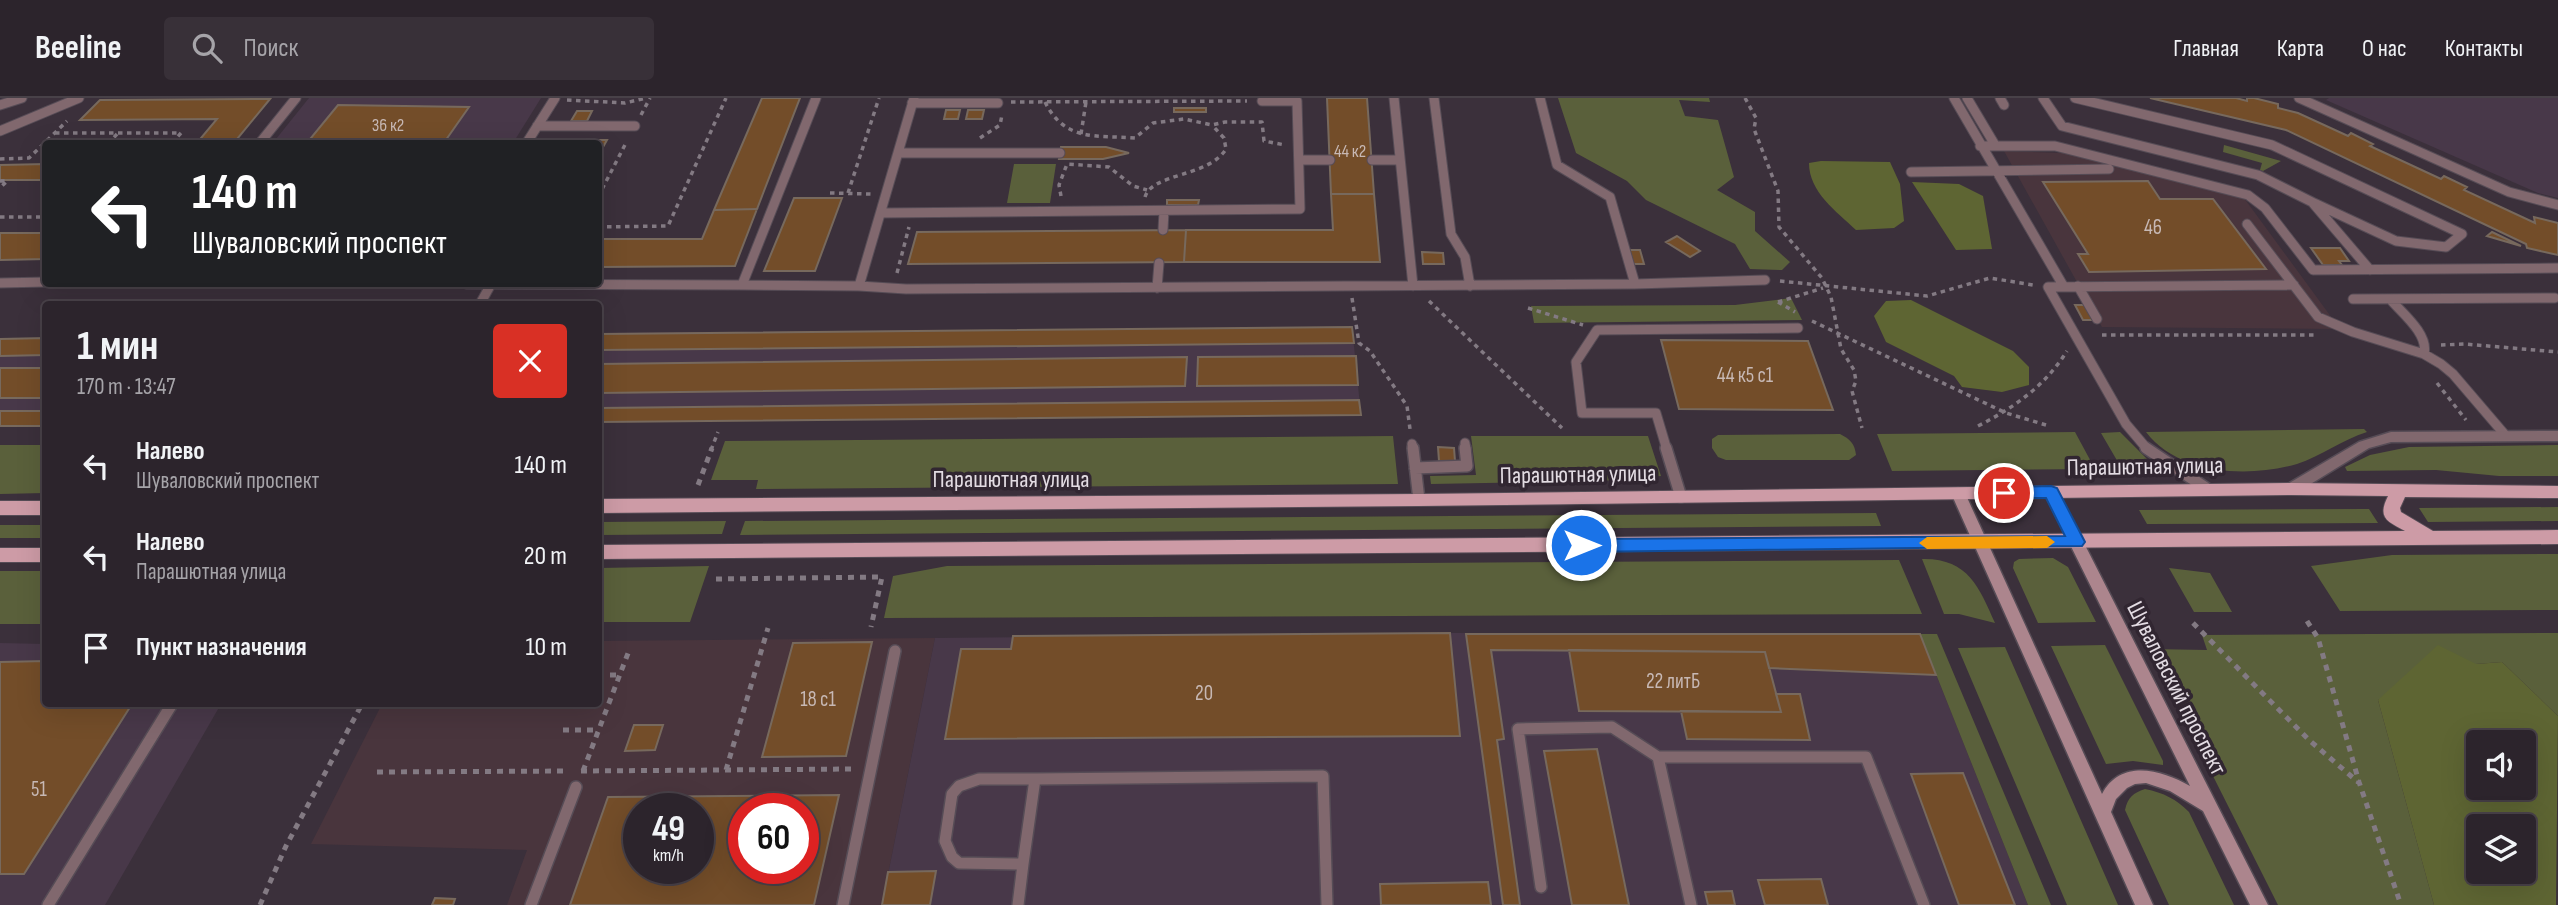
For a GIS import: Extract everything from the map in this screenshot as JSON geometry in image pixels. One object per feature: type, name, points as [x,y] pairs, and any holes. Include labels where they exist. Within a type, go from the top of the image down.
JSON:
[{"type":"main road","name":"Парашютная улица","points":[[602,506],[1419,500],[2291,489],[2558,492]]},
{"type":"main road","points":[[2399,491],[2391,508],[2393,516],[2432,538]]},
{"type":"main road","points":[[0,508],[42,508]]},
{"type":"main road","points":[[602,552],[2558,537]]},
{"type":"main road","points":[[0,555],[42,555]]},
{"type":"street","points":[[2291,489],[2364,445],[2391,437],[2558,436]]},
{"type":"street","name":"Шуваловский проспект","points":[[2051,492],[2259,905]]},
{"type":"street","points":[[1958,493],[2144,905]]},
{"type":"street","points":[[2102,813],[2115,786],[2126,778],[2140,775],[2159,778],[2176,785],[2209,807]]},
{"type":"lane","points":[[0,105],[22,98]]},
{"type":"lane","points":[[0,131],[79,98]]},
{"type":"lane","points":[[262,140],[296,98]]},
{"type":"lane","points":[[742,285],[816,98]]},
{"type":"lane","points":[[1394,98],[1413,286]]},
{"type":"lane","points":[[1434,98],[1451,234],[1465,257],[1470,286]]},
{"type":"lane","points":[[1540,98],[1557,165],[1610,197],[1634,284]]},
{"type":"lane","points":[[1954,98],[2064,286]]},
{"type":"lane","points":[[1967,98],[1995,145]]},
{"type":"lane","points":[[2043,98],[2062,126],[2258,175],[2396,241],[2446,247],[2462,234],[2272,145],[2076,98]]},
{"type":"lane","points":[[2299,98],[2509,192],[2558,205]]},
{"type":"lane","points":[[528,140],[554,99]]},
{"type":"lane","points":[[859,286],[913,101],[1002,102]]},
{"type":"lane","points":[[881,213],[1300,209],[1297,102],[1262,102]]},
{"type":"lane","points":[[537,126],[635,127]]},
{"type":"lane","points":[[1980,146],[2055,146],[2233,189],[2248,195],[2264,208],[2313,270],[2558,268]]},
{"type":"lane","points":[[898,153],[1060,153]]},
{"type":"lane","points":[[1299,160],[1330,160]]},
{"type":"lane","points":[[1372,160],[1400,160]]},
{"type":"lane","points":[[1911,172],[2109,169]]},
{"type":"lane","points":[[2312,202],[2370,270]]},
{"type":"lane","points":[[1163,230],[1164,211]]},
{"type":"lane","points":[[2246,224],[2318,317],[2425,350],[2453,374],[2506,436]]},
{"type":"lane","points":[[1157,288],[1159,263]]},
{"type":"lane","points":[[602,286],[1157,288],[1634,284],[1765,280]]},
{"type":"lane","points":[[0,283],[42,282]]},
{"type":"lane","points":[[2209,490],[2142,445],[2126,424],[2048,287],[2294,285]]},
{"type":"lane","points":[[2078,286],[2097,319]]},
{"type":"lane","points":[[2353,299],[2555,298]]},
{"type":"lane","points":[[2390,299],[2423,338],[2425,350]]},
{"type":"lane","points":[[1681,497],[1656,413],[1582,413],[1576,362],[1597,330],[1798,328]]},
{"type":"lane","points":[[1415,468],[1467,466],[1465,443]]},
{"type":"lane","points":[[1412,444],[1419,500]]},
{"type":"lane","points":[[843,905],[895,651]]},
{"type":"lane","points":[[48,905],[170,707]]},
{"type":"lane","points":[[1541,887],[1518,729],[1612,727],[1658,757],[1867,757],[1924,905]]},
{"type":"lane","points":[[1658,757],[1691,905]]},
{"type":"lane","points":[[1023,863],[959,863],[946,851],[944,841],[952,794],[959,786],[979,779],[1323,776],[1327,905]]},
{"type":"lane","points":[[1018,905],[1035,778]]},
{"type":"lane","points":[[531,905],[576,787]]},
{"type":"path","points":[[554,99],[625,103],[648,98]]},
{"type":"path","points":[[602,189],[648,98]]},
{"type":"path","points":[[602,227],[668,226],[726,98]]},
{"type":"path","points":[[848,194],[879,98]]},
{"type":"path","points":[[1745,98],[1756,118],[1754,129],[1778,191],[1779,227],[1827,287],[1841,349],[1854,370],[1856,381],[1852,391],[1862,428]]},
{"type":"path","points":[[979,139],[1000,125],[1002,102],[1262,102]]},
{"type":"path","points":[[1045,102],[1048,110],[1069,131],[1082,134],[1135,138],[1153,123],[1184,119],[1212,125],[1226,122],[1262,122],[1264,141],[1274,145],[1298,145]]},
{"type":"path","points":[[1082,134],[1086,102]]},
{"type":"path","points":[[48,140],[72,115]]},
{"type":"path","points":[[1142,211],[1147,190],[1154,184],[1213,166],[1224,154],[1225,143],[1221,132],[1212,125]]},
{"type":"path","points":[[55,133],[181,132],[175,140]]},
{"type":"path","points":[[112,140],[118,133]]},
{"type":"path","points":[[0,159],[29,158],[42,146]]},
{"type":"path","points":[[1056,212],[1061,198],[1059,185],[1067,164],[1090,164],[1115,169],[1132,187],[1147,190]]},
{"type":"path","points":[[0,181],[7,181],[0,187]]},
{"type":"path","points":[[830,193],[886,193]]},
{"type":"path","points":[[892,288],[913,213]]},
{"type":"path","points":[[38,217],[42,214]]},
{"type":"path","points":[[0,217],[42,217]]},
{"type":"path","points":[[1765,280],[1927,296],[1990,278],[2048,287]]},
{"type":"path","points":[[1413,286],[1562,428]]},
{"type":"path","points":[[1350,287],[1359,343],[1370,351],[1407,406],[1410,429]]},
{"type":"path","points":[[1827,287],[1778,302],[1838,335],[2006,413],[2046,425]]},
{"type":"path","points":[[1528,307],[1597,330]]},
{"type":"path","points":[[1978,426],[2006,413],[2030,397],[2054,371],[2075,336],[2316,335],[2330,339]]},
{"type":"path","points":[[2425,350],[2465,344],[2558,352]]},
{"type":"path","points":[[2431,377],[2467,421]]},
{"type":"path","points":[[698,485],[718,432]]},
{"type":"path","points":[[716,579],[882,578],[871,627]]},
{"type":"path","points":[[2307,621],[2318,638],[2359,782],[2401,905]]},
{"type":"path","points":[[2193,623],[2309,740],[2359,782]]},
{"type":"path","points":[[726,770],[768,628]]},
{"type":"path","points":[[576,787],[630,648]]},
{"type":"path","points":[[602,675],[619,675]]},
{"type":"path","points":[[260,905],[286,846],[360,707]]},
{"type":"path","points":[[564,730],[598,730]]},
{"type":"path","points":[[377,772],[871,768]]},
{"type":"shaded area","points":[[309,98],[541,98],[515,140],[275,140]]},
{"type":"shaded area","points":[[2558,98],[2558,198],[2538,193],[2326,100]]},
{"type":"shaded area","points":[[2004,151],[2064,153],[2244,198],[2340,329],[2102,327]]},
{"type":"shaded area","points":[[1352,327],[1361,415],[602,422],[602,333]]},
{"type":"shaded area","points":[[0,338],[42,338],[42,426],[0,426]]},
{"type":"shaded area","points":[[1450,633],[1920,634],[2028,905],[882,905],[935,638]]},
{"type":"shaded area","points":[[935,638],[882,905],[507,905],[527,850],[311,844],[380,707],[602,707],[602,641]]},
{"type":"shaded area","points":[[0,643],[42,644],[42,707],[219,707],[105,905],[0,905]]},
{"type":"green space","points":[[1558,98],[1709,98],[1710,102],[1679,100],[1685,116],[1718,120],[1734,177],[1717,190],[1755,212],[1755,231],[1790,262],[1782,270],[1750,269],[1735,244],[1646,200],[1627,181],[1576,153]]},
{"type":"green space","points":[[2224,145],[2281,161],[2263,171],[2260,170],[2262,163],[2223,152]]},
{"type":"green space","points":[[1890,162],[1900,184],[1904,221],[1894,228],[1856,230],[1832,208],[1814,183],[1809,163]]},
{"type":"green space","points":[[1014,164],[1056,164],[1050,203],[1007,203]]},
{"type":"green space","points":[[1912,182],[1959,184],[1983,196],[1992,249],[1956,250]]},
{"type":"green space","points":[[1791,298],[1802,320],[1534,323],[1531,306],[1735,305]]},
{"type":"green space","points":[[1911,300],[2013,351],[2029,367],[2029,385],[2002,392],[1962,387],[1954,376],[1886,342],[1874,316],[1886,301]]},
{"type":"green space","points":[[2364,429],[2367,432],[2315,457],[2297,464],[2257,471],[2195,465],[2160,446],[2146,432]]},
{"type":"green space","points":[[2075,432],[2095,469],[1892,471],[1877,434]]},
{"type":"green space","points":[[2120,432],[2157,469],[2122,469],[2101,433]]},
{"type":"green space","points":[[1840,434],[1853,445],[1856,455],[1849,460],[1726,460],[1718,457],[1712,448],[1712,439],[1718,435]]},
{"type":"green space","points":[[1393,436],[1398,484],[756,489],[758,480],[711,480],[725,441]]},
{"type":"green space","points":[[1471,436],[1648,436],[1661,476],[1601,481],[1431,484],[1430,476],[1476,475]]},
{"type":"green space","points":[[0,445],[42,445],[42,493],[0,494]]},
{"type":"green space","points":[[2558,445],[2558,476],[2499,476],[2436,470],[2347,471],[2345,467],[2370,455],[2409,447]]},
{"type":"green space","points":[[2558,507],[2558,521],[2428,522],[2419,508]]},
{"type":"green space","points":[[2369,509],[2378,523],[2147,524],[2139,510]]},
{"type":"green space","points":[[1876,513],[1881,526],[740,535],[745,521]]},
{"type":"green space","points":[[726,521],[722,534],[602,535],[602,522]]},
{"type":"green space","points":[[0,525],[42,525],[42,538],[0,538]]},
{"type":"green space","points":[[2558,554],[2558,610],[2340,611],[2311,566],[2392,555]]},
{"type":"green space","points":[[2053,558],[2068,567],[2096,622],[2038,623],[2013,568],[2014,562],[2019,559]]},
{"type":"green space","points":[[1922,559],[1938,560],[1961,569],[1977,587],[1995,623],[1959,614],[1944,614]]},
{"type":"green space","points":[[1899,560],[1922,614],[884,618],[893,576],[947,566]]},
{"type":"green space","points":[[709,566],[690,622],[602,622],[602,568]]},
{"type":"green space","points":[[2169,568],[2210,573],[2232,612],[2194,612]]},
{"type":"green space","points":[[0,571],[42,571],[42,624],[0,624]]},
{"type":"green space","points":[[2558,633],[2558,716],[2502,662],[2476,664],[2378,700],[2434,905],[2278,905],[2149,649],[2207,650],[2202,635]]},
{"type":"green space","points":[[1920,634],[1937,634],[2051,905],[2028,905]]},
{"type":"green space","points":[[2105,645],[2163,765],[2133,761],[2106,764],[2051,646]]},
{"type":"green space","points":[[2438,645],[2476,664],[2502,662],[2558,716],[2556,905],[2434,905],[2378,700]]},
{"type":"green space","points":[[2005,647],[2118,905],[2067,905],[1958,648]]},
{"type":"green space","points":[[2145,789],[2169,797],[2189,812],[2234,905],[2169,905],[2125,810],[2132,796]]},
{"type":"building","points":[[762,98],[800,98],[757,209],[714,210]]},
{"type":"building","points":[[1327,98],[1367,98],[1374,194],[1331,194]]},
{"type":"building","points":[[2150,98],[2236,98],[2247,101],[2247,98],[2254,98],[2278,104],[2278,108],[2298,113],[2348,136],[2351,133],[2373,144],[2370,146],[2441,179],[2444,176],[2467,187],[2464,190],[2535,223],[2534,217],[2558,223],[2558,255],[2527,248],[2526,244],[2286,130]]},
{"type":"building","points":[[270,99],[236,140],[199,140],[217,119],[80,120],[100,100]]},
{"type":"building","points":[[338,105],[469,107],[446,140],[309,140]]},
{"type":"building","points":[[1174,108],[1206,108],[1206,112],[1174,112]]},
{"type":"building","points":[[946,110],[960,110],[958,119],[944,119]]},
{"type":"building","points":[[968,110],[984,110],[982,119],[966,119]]},
{"type":"building","points":[[577,111],[592,111],[587,121],[571,121]]},
{"type":"building","points":[[1061,147],[1106,147],[1129,153],[1103,159],[1059,159]]},
{"type":"building","points":[[42,164],[42,180],[0,180],[0,165]]},
{"type":"building","points":[[2148,181],[2160,199],[2213,199],[2266,269],[2089,272],[2078,254],[2088,254],[2043,182]]},
{"type":"building","points":[[1331,194],[1374,194],[1380,262],[1184,262],[1186,230],[1333,230]]},
{"type":"building","points":[[794,198],[842,198],[815,271],[764,271]]},
{"type":"building","points":[[1167,200],[1199,200],[1198,205],[1167,205]]},
{"type":"building","points":[[757,209],[735,266],[602,267],[602,239],[702,239],[714,210]]},
{"type":"building","points":[[1186,230],[1184,262],[908,264],[917,232]]},
{"type":"building","points":[[2492,232],[2521,246],[2487,236]]},
{"type":"building","points":[[0,233],[42,233],[42,259],[0,260]]},
{"type":"building","points":[[1677,236],[1700,251],[1690,257],[1666,242]]},
{"type":"building","points":[[2311,248],[2340,248],[2349,261],[2339,261],[2342,265],[2323,265]]},
{"type":"building","points":[[1629,250],[1640,250],[1644,264],[1633,264]]},
{"type":"building","points":[[1422,252],[1443,253],[1444,264],[1423,264]]},
{"type":"building","points":[[2075,305],[2086,305],[2094,320],[2083,320]]},
{"type":"building","points":[[1352,327],[1354,343],[602,350],[602,334]]},
{"type":"building","points":[[42,338],[42,355],[0,356],[0,339]]},
{"type":"building","points":[[1661,340],[1808,341],[1833,410],[1679,409]]},
{"type":"building","points":[[1356,356],[1358,385],[1197,386],[1198,357]]},
{"type":"building","points":[[1187,357],[1185,386],[602,393],[602,364]]},
{"type":"building","points":[[0,368],[42,368],[42,398],[0,398]]},
{"type":"building","points":[[1359,400],[1361,415],[602,422],[602,408]]},
{"type":"building","points":[[0,411],[42,411],[42,426],[0,426]]},
{"type":"building","points":[[1438,447],[1454,448],[1455,461],[1439,461]]},
{"type":"building","points":[[1450,633],[1460,736],[945,739],[961,649],[1011,649],[1013,636]]},
{"type":"building","points":[[1466,634],[1920,634],[1936,675],[1769,668],[1765,652],[1491,650],[1504,739],[1497,740],[1520,905],[1503,905]]},
{"type":"building","points":[[872,642],[846,756],[762,757],[793,643]]},
{"type":"building","points":[[1569,650],[1765,652],[1781,712],[1579,711]]},
{"type":"building","points":[[42,661],[42,707],[130,707],[24,874],[0,874],[0,662]]},
{"type":"building","points":[[1776,694],[1800,694],[1810,740],[1687,739],[1681,711],[1781,712]]},
{"type":"building","points":[[634,725],[663,725],[655,750],[625,751]]},
{"type":"building","points":[[1597,749],[1629,905],[1572,905],[1544,751]]},
{"type":"building","points":[[1963,773],[2015,905],[1959,905],[1911,774]]},
{"type":"building","points":[[819,795],[839,795],[819,883]]},
{"type":"building","points":[[714,796],[728,796],[728,884],[819,884],[814,905],[570,905],[608,797],[623,797],[623,884],[714,884]]},
{"type":"building","points":[[936,871],[930,905],[882,905],[888,872]]},
{"type":"building","points":[[1821,879],[1828,905],[1765,905],[1758,880]]},
{"type":"building","points":[[1488,882],[1491,905],[1381,905],[1380,884]]},
{"type":"building","points":[[1732,891],[1735,905],[1708,905],[1705,892]]},
{"type":"building","points":[[435,898],[455,899],[453,905],[432,905]]},
{"type":"slow traffic","points":[[1927,543],[2047,542]]},
{"type":"route","points":[[1581,545],[2076,542],[2051,492],[2004,493]]}]
